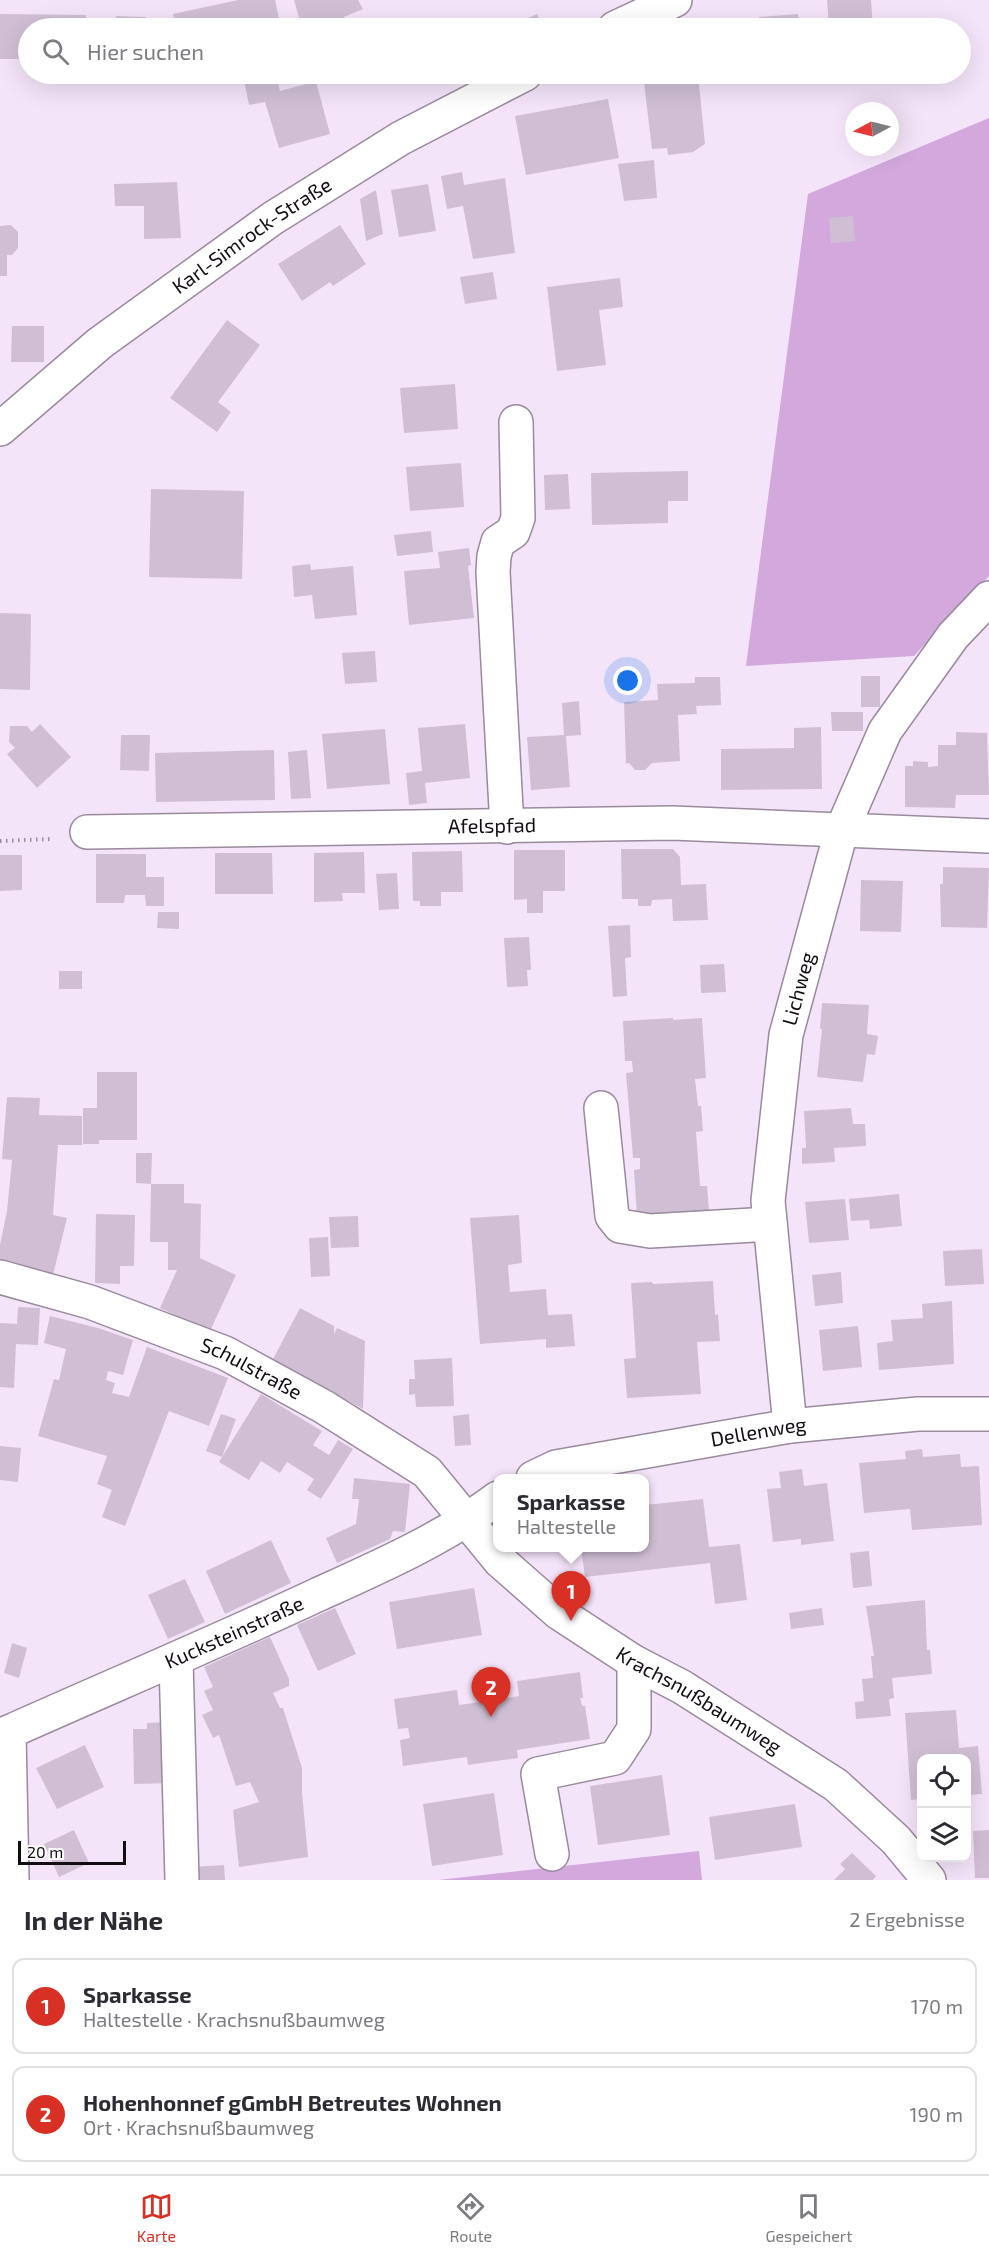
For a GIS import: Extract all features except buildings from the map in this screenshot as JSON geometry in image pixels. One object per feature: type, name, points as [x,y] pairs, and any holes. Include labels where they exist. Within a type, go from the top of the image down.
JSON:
[{"type":"street","points":[[636,18],[675,0]]},
{"type":"street","name":"Karl-Simrock-Straße","points":[[0,429],[100,343],[273,218],[401,138],[506,84]]},
{"type":"street","points":[[507,827],[493,572],[498,542],[513,532],[518,518],[516,422]]},
{"type":"street","name":"Lichweg","points":[[790,1426],[768,1201],[786,1035],[841,832],[885,731],[953,636],[989,598]]},
{"type":"street","name":"Afelspfad","points":[[87,832],[672,823],[841,832],[989,836]]},
{"type":"street","points":[[601,1108],[612,1216],[620,1226],[650,1231],[770,1224]]},
{"type":"street","name":"Schulstraße","points":[[0,1277],[90,1302],[225,1353],[324,1407],[428,1472],[467,1521]]},
{"type":"street","name":"Dellenweg","points":[[543,1474],[556,1467],[790,1426],[918,1414],[989,1414]]},
{"type":"street","points":[[467,1521],[493,1502]]},
{"type":"street","name":"Kucksteinstraße","points":[[5,1734],[176,1660],[392,1561],[467,1521]]},
{"type":"street","name":"Krachsnußbaumweg","points":[[467,1521],[500,1561],[559,1613],[634,1662],[682,1687],[836,1785],[896,1840],[929,1880]]},
{"type":"street","points":[[176,1660],[182,1880]]},
{"type":"street","points":[[552,1854],[538,1774],[615,1758],[634,1729],[634,1662]]},
{"type":"street","points":[[5,1734],[12,1880]]},
{"type":"path","points":[[0,841],[87,838],[87,832]]},
{"type":"shaded area","points":[[989,118],[989,576],[914,656],[746,666],[808,194]]},
{"type":"shaded area","points":[[699,1851],[702,1880],[438,1880]]},
{"type":"place","name":"Sparkasse","points":[[571,1621]]},
{"type":"place","name":"Hohenhonnef gGmbH Betreutes Wohnen","points":[[491,1717]]}]
